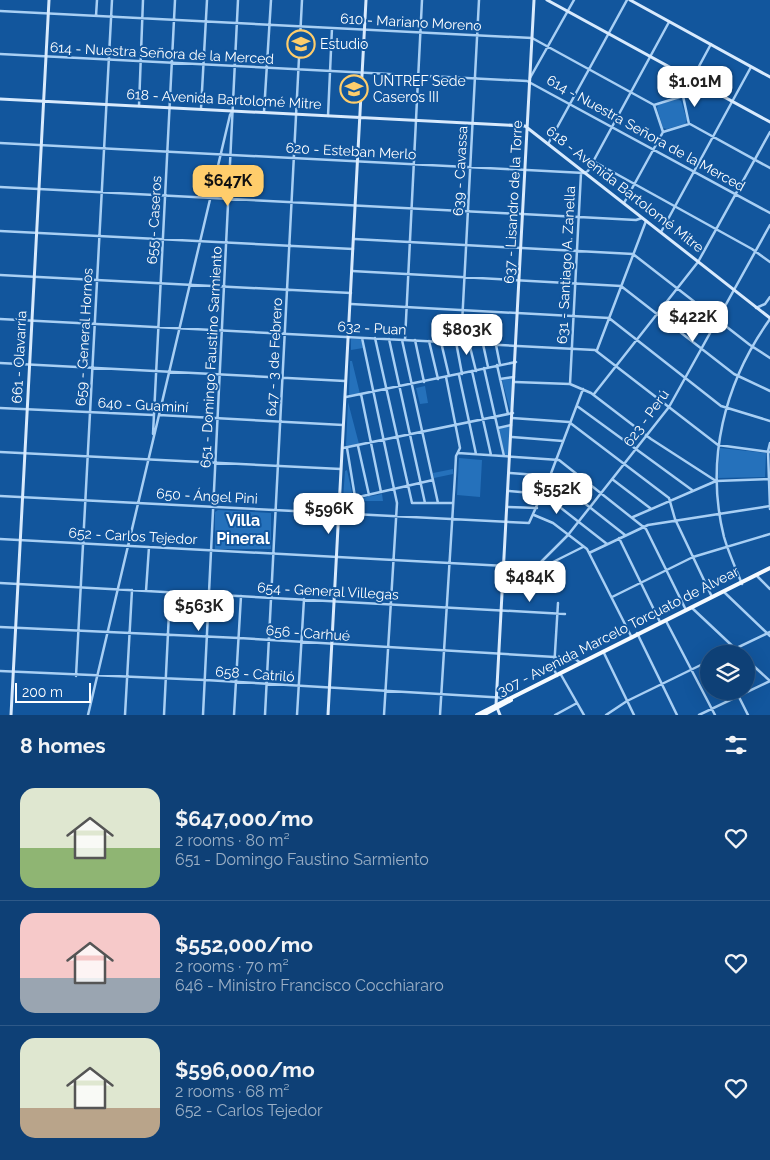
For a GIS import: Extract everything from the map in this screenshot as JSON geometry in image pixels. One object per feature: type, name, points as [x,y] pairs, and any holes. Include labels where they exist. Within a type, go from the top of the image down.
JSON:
[{"type":"main road","name":"661 - Olavarría","points":[[11,715],[49,0]]},
{"type":"main road","points":[[328,715],[342,470],[345,448],[344,425],[366,0]]},
{"type":"main road","name":"637 - Lisandro de la Torre","points":[[496,707],[511,456],[534,0]]},
{"type":"main road","points":[[546,0],[770,122]]},
{"type":"main road","points":[[629,0],[770,77]]},
{"type":"main road","name":"618 - Avenida Bartolomé Mitre","points":[[0,99],[528,127],[770,319]]},
{"type":"main road","name":"307 - Avenida Marcelo Torcuato de Alvear","points":[[476,715],[496,707],[580,663],[770,569]]},
{"type":"main road","name":"307 - Avenida Marcelo Torcuato de Alvear","points":[[483,715],[509,699],[558,675]]},
{"type":"main road","points":[[496,707],[500,715]]},
{"type":"street","points":[[96,16],[97,0]]},
{"type":"street","name":"659 - General Hornos","points":[[76,676],[112,0]]},
{"type":"street","points":[[138,106],[143,0]]},
{"type":"street","name":"655 - Caseros","points":[[152,440],[176,0]]},
{"type":"street","points":[[201,109],[207,0]]},
{"type":"street","name":"651 - Domingo Faustino Sarmiento","points":[[203,715],[232,155],[238,0]]},
{"type":"street","points":[[264,112],[271,0]]},
{"type":"street","name":"647 - 3 de Febrero","points":[[265,715],[273,598],[302,0]]},
{"type":"street","points":[[422,0],[409,274],[404,340],[438,503]]},
{"type":"street","name":"639 - Cavassa","points":[[461,343],[479,0]]},
{"type":"street","points":[[530,80],[574,0]]},
{"type":"street","points":[[548,144],[629,0]]},
{"type":"street","name":"610 - Mariano Moreno","points":[[0,11],[532,38],[654,105]]},
{"type":"street","name":"631 - Santiago A. Zanella","points":[[570,384],[579,217],[584,173],[593,161],[670,22]]},
{"type":"street","points":[[328,116],[332,28]]},
{"type":"street","points":[[689,124],[683,96],[710,44]]},
{"type":"street","name":"614 - Nuestra Señora de la Merced","points":[[0,54],[172,64],[530,80],[570,104],[770,213]]},
{"type":"street","points":[[661,232],[752,67]]},
{"type":"street","points":[[663,132],[654,105],[683,96]]},
{"type":"street","points":[[88,715],[220,154],[230,115],[233,111]]},
{"type":"street","points":[[624,203],[663,132],[689,124],[770,168]]},
{"type":"street","points":[[594,394],[698,262],[770,132]]},
{"type":"street","name":"620 - Esteban Merlo","points":[[0,143],[584,173]]},
{"type":"street","points":[[593,161],[754,250],[770,262]]},
{"type":"street","points":[[0,187],[636,220],[642,218]]},
{"type":"street","points":[[646,221],[597,350],[718,445],[769,452]]},
{"type":"street","name":"623 - Perú","points":[[539,564],[568,535],[669,407],[754,250],[770,225]]},
{"type":"street","points":[[0,231],[354,249]]},
{"type":"street","points":[[354,239],[633,254],[752,347],[770,358]]},
{"type":"street","points":[[352,272],[621,286],[737,376],[770,391]]},
{"type":"street","points":[[0,275],[351,294]]},
{"type":"street","points":[[765,304],[770,297]]},
{"type":"street","points":[[350,304],[609,318],[725,408],[770,422]]},
{"type":"street","points":[[756,308],[770,304]]},
{"type":"street","name":"632 - Puan","points":[[0,319],[597,350]]},
{"type":"street","points":[[741,583],[727,546],[720,514],[716,481],[718,445],[725,408],[737,376],[752,347],[770,319]]},
{"type":"street","points":[[362,338],[394,489],[397,516],[384,715]]},
{"type":"street","points":[[375,338],[412,503],[453,503]]},
{"type":"street","points":[[388,339],[425,503]]},
{"type":"street","points":[[415,340],[424,382]]},
{"type":"street","points":[[428,341],[438,379]]},
{"type":"street","points":[[440,715],[453,503],[460,445],[441,342]]},
{"type":"street","points":[[456,342],[460,374],[476,454]]},
{"type":"street","points":[[469,343],[491,455]]},
{"type":"street","points":[[483,344],[504,456]]},
{"type":"street","points":[[496,344],[500,379],[508,414]]},
{"type":"street","points":[[346,397],[516,362]]},
{"type":"street","points":[[0,363],[347,381]]},
{"type":"street","points":[[500,379],[515,376]]},
{"type":"street","points":[[514,382],[570,384],[594,394],[646,436],[716,481]]},
{"type":"street","points":[[583,389],[534,515],[549,521],[589,553],[631,638]]},
{"type":"street","points":[[361,394],[382,492]]},
{"type":"street","points":[[577,406],[692,490]]},
{"type":"street","name":"640 - Guaminí","points":[[0,408],[344,425]]},
{"type":"street","points":[[355,497],[345,448],[513,413]]},
{"type":"street","points":[[512,418],[570,424],[670,499],[676,521],[712,598]]},
{"type":"street","points":[[498,428],[512,424]]},
{"type":"street","points":[[512,437],[563,441]]},
{"type":"street","points":[[589,553],[644,526],[770,507],[770,443]]},
{"type":"street","points":[[358,446],[369,495]]},
{"type":"street","points":[[0,452],[279,465],[342,470]]},
{"type":"street","points":[[458,453],[556,459],[644,526],[686,610]]},
{"type":"street","points":[[510,473],[550,476],[625,535]]},
{"type":"street","points":[[612,479],[650,508]]},
{"type":"street","points":[[632,517],[670,499],[716,481],[769,479]]},
{"type":"street","points":[[341,501],[433,480]]},
{"type":"street","points":[[509,492],[543,494],[607,544]]},
{"type":"street","name":"650 - Ángel Pini","points":[[0,496],[507,522],[531,521],[534,515]]},
{"type":"street","points":[[508,507],[537,508]]},
{"type":"street","points":[[612,597],[693,557],[770,534]]},
{"type":"street","points":[[619,538],[660,623]]},
{"type":"street","name":"652 - Carlos Tejedor","points":[[0,540],[534,568],[544,567],[583,548]]},
{"type":"street","points":[[146,591],[149,547]]},
{"type":"street","points":[[757,576],[770,589]]},
{"type":"street","name":"654 - General Villegas","points":[[0,583],[565,614]]},
{"type":"street","points":[[125,715],[132,590]]},
{"type":"street","points":[[164,715],[170,592]]},
{"type":"street","points":[[724,592],[769,634],[742,645]]},
{"type":"street","points":[[234,715],[241,596]]},
{"type":"street","points":[[297,715],[304,599]]},
{"type":"street","points":[[558,604],[555,657],[558,675],[584,715]]},
{"type":"street","points":[[691,608],[732,645]]},
{"type":"street","points":[[666,621],[715,715]]},
{"type":"street","name":"656 - Carhué","points":[[0,627],[107,634],[239,638],[555,657],[575,659],[580,663]]},
{"type":"street","points":[[638,634],[677,715]]},
{"type":"street","points":[[603,652],[634,715]]},
{"type":"street","points":[[606,715],[627,701],[700,665]]},
{"type":"street","points":[[755,667],[770,681],[755,688]]},
{"type":"street","name":"658 - Catriló","points":[[0,672],[166,680],[205,680],[509,699]]},
{"type":"street","points":[[699,715],[730,700]]},
{"type":"street","points":[[740,700],[748,715]]},
{"type":"street","points":[[555,715],[577,703]]},
{"type":"shaded area","points":[[678,99],[681,101],[687,120],[685,124],[667,129],[663,128],[657,108],[658,105]]},
{"type":"shaded area","points":[[351,339],[361,339],[363,348],[351,350]]},
{"type":"shaded area","points":[[350,361],[352,361],[360,394],[349,395]]},
{"type":"shaded area","points":[[512,378],[511,410],[510,410],[502,380]]},
{"type":"shaded area","points":[[425,386],[428,403],[420,404],[416,388]]},
{"type":"shaded area","points":[[348,402],[359,444],[346,446]]},
{"type":"shaded area","points":[[511,425],[509,455],[505,455],[499,429]]},
{"type":"shaded area","points":[[720,448],[766,453],[765,477],[718,478]]},
{"type":"shaded area","points":[[459,458],[482,460],[480,497],[457,495]]},
{"type":"shaded area","points":[[453,469],[453,474],[434,478],[433,473]]},
{"type":"shaded area","points":[[347,470],[353,497],[343,499],[345,471]]},
{"type":"shaded area","points":[[382,494],[383,501],[347,501]]},
{"type":"shaded area","points":[[218,510],[271,513],[271,549],[215,549],[215,512]]},
{"type":"place","name":"Estudio","points":[[301,44]]},
{"type":"place","name":"UNTREF Sede Caseros III","points":[[354,89]]},
{"type":"district","name":"Villa Pineral","points":[[243,529]]}]
